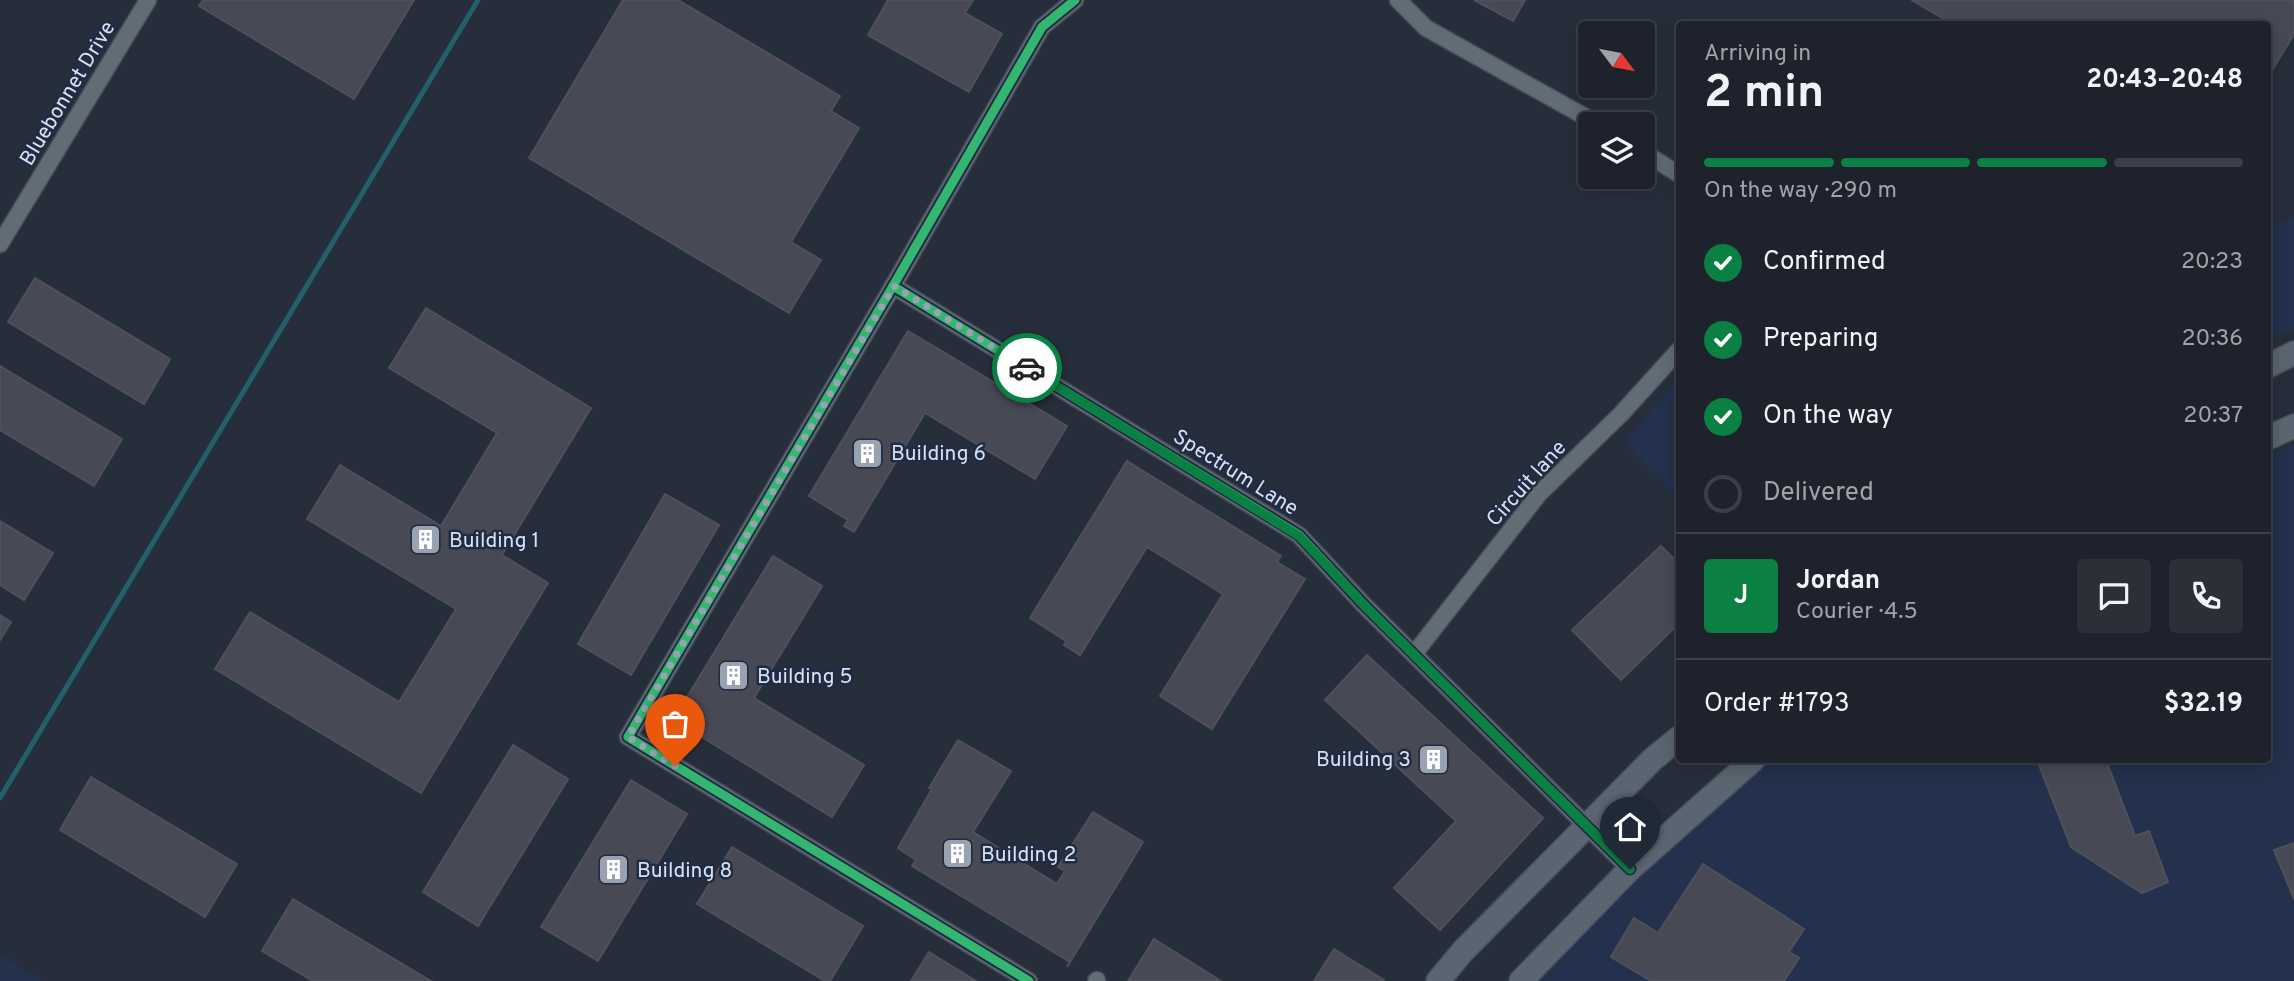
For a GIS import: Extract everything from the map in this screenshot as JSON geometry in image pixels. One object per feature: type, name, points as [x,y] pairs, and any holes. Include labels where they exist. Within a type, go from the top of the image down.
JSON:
[{"type":"main road","points":[[2271,364],[2294,353]]},
{"type":"main road","points":[[2271,437],[2294,426]]},
{"type":"main road","points":[[1438,981],[1463,951],[1653,759],[1676,740]]},
{"type":"main road","points":[[1521,981],[1630,869],[1750,763]]},
{"type":"street","name":"Bluebonnet Drive","points":[[0,244],[148,0]]},
{"type":"street","points":[[1029,981],[628,737],[894,286],[1042,27],[1075,0]]},
{"type":"street","points":[[1398,0],[1426,27],[1578,113]]},
{"type":"street","points":[[1655,159],[1676,173]]},
{"type":"street","name":"Spectrum Lane","points":[[894,286],[1299,536],[1630,869]]},
{"type":"street","name":"Circuit lane","points":[[1414,654],[1539,494],[1621,414],[1676,353]]},
{"type":"shaded area","points":[[2294,217],[2294,329],[2271,338],[2271,227]]},
{"type":"shaded area","points":[[1676,380],[1676,498],[1625,442]]},
{"type":"shaded area","points":[[2294,444],[2294,981],[1534,981],[1727,792],[1765,763],[2271,763],[2271,455]]},
{"type":"shaded area","points":[[0,954],[43,981],[0,981]]},
{"type":"building","points":[[203,0],[414,0],[354,99],[199,6]]},
{"type":"building","points":[[623,0],[678,0],[840,96],[831,111],[859,128],[791,242],[821,260],[789,313],[529,158]]},
{"type":"building","points":[[888,0],[973,0],[965,13],[1002,34],[969,92],[868,35]]},
{"type":"building","points":[[1474,0],[1525,0],[1513,21]]},
{"type":"building","points":[[1912,0],[2294,0],[2294,34],[2271,72],[2271,21],[1947,21]]},
{"type":"building","points":[[35,278],[170,359],[144,404],[8,322]]},
{"type":"building","name":"Building 1","points":[[426,308],[591,408],[502,555],[548,583],[421,793],[215,669],[250,612],[399,702],[456,609],[307,519],[340,465],[441,526],[497,433],[389,368]]},
{"type":"building","name":"Building 6","points":[[908,331],[1067,426],[1035,479],[925,413],[854,532],[844,526],[848,520],[809,496]]},
{"type":"building","points":[[0,366],[122,439],[94,486],[0,430]]},
{"type":"building","points":[[1127,461],[1281,556],[1277,562],[1305,579],[1212,729],[1160,696],[1223,594],[1147,547],[1080,655],[1064,645],[1066,641],[1030,618]]},
{"type":"building","points":[[665,494],[719,525],[631,675],[578,644]]},
{"type":"building","points":[[0,521],[53,553],[24,600],[0,585]]},
{"type":"building","points":[[1661,546],[1676,561],[1676,626],[1621,680],[1572,630]]},
{"type":"building","name":"Building 5","points":[[773,556],[822,586],[754,698],[864,765],[832,817],[697,734],[699,731],[675,717]]},
{"type":"building","points":[[0,615],[11,622],[0,640]]},
{"type":"building","name":"Building 3","points":[[1367,655],[1543,818],[1440,930],[1394,888],[1456,821],[1325,700]]},
{"type":"building","name":"Building 2","points":[[958,740],[1011,771],[973,832],[1057,884],[1065,871],[1058,867],[1093,812],[1143,842],[1067,967],[1070,962],[912,866],[916,860],[898,848]]},
{"type":"building","points":[[513,745],[568,779],[478,926],[423,892]]},
{"type":"building","points":[[2038,763],[2107,763],[2135,836],[2149,831],[2168,882],[2142,893],[2071,847]]},
{"type":"building","points":[[91,777],[237,864],[205,917],[60,830]]},
{"type":"building","name":"Building 8","points":[[631,780],[687,814],[598,961],[541,927]]},
{"type":"building","points":[[2294,843],[2294,899],[2274,850]]},
{"type":"building","points":[[732,847],[863,926],[830,981],[825,981],[697,904]]},
{"type":"building","points":[[1703,864],[1804,929],[1789,952],[1799,958],[1784,981],[1651,981],[1611,957],[1634,918],[1658,933]]},
{"type":"building","points":[[293,899],[431,981],[313,981],[262,951]]},
{"type":"building","points":[[1154,939],[1221,981],[1128,981]]},
{"type":"building","points":[[1334,949],[1384,980],[1384,981],[1314,981]]},
{"type":"building","points":[[929,952],[976,981],[911,981]]},
{"type":"waterway","points":[[0,798],[478,0]]},
{"type":"cycle path","points":[[1029,981],[628,737],[1042,27],[1075,0]]},
{"type":"cycle path","points":[[893,286],[1299,535],[1364,605],[1630,869]]},
{"type":"way so far","points":[[675,766],[628,737],[894,286],[1027,368]]},
{"type":"place","name":"Building 6","points":[[868,453]]},
{"type":"place","name":"Building 1","points":[[426,540]]},
{"type":"place","name":"Building 5","points":[[734,676]]},
{"type":"place","name":"Building 3","points":[[1434,759]]},
{"type":"place","name":"Building 2","points":[[958,854]]},
{"type":"place","name":"Building 8","points":[[614,870]]},
{"type":"route","points":[[1027,368],[1299,536],[1364,605],[1630,869]]}]
